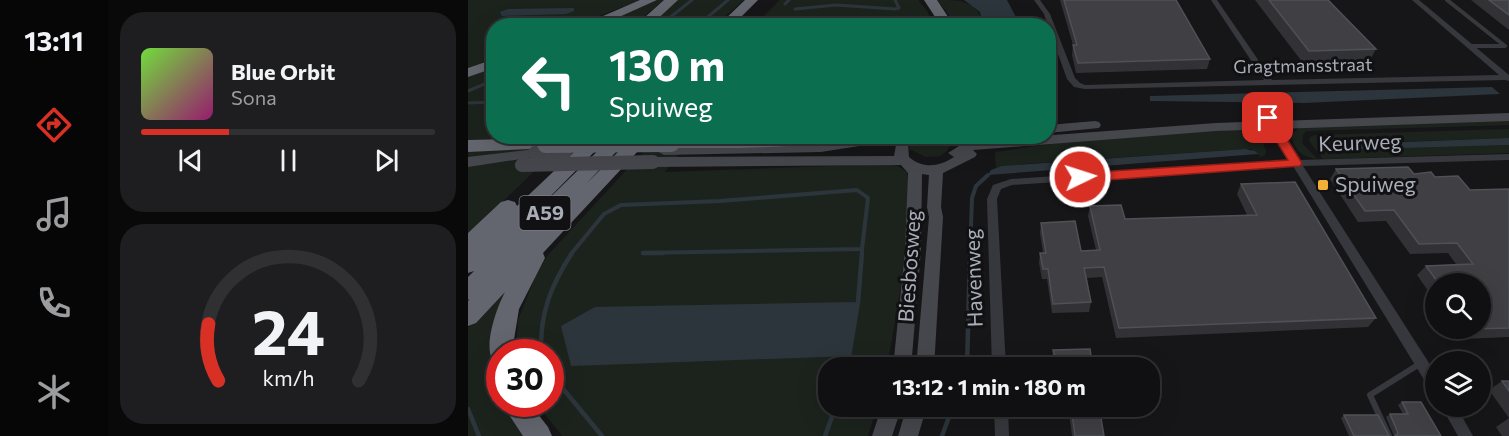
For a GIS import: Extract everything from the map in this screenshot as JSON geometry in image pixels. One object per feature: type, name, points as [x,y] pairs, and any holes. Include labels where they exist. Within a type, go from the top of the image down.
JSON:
[{"type":"highway","points":[[606,18],[651,0]]},
{"type":"highway","points":[[651,18],[672,0]]},
{"type":"highway","points":[[733,18],[752,0]]},
{"type":"highway","points":[[749,18],[768,0]]},
{"type":"highway","points":[[923,0],[936,18]]},
{"type":"highway","points":[[930,0],[944,18]]},
{"type":"highway","points":[[468,73],[486,66]]},
{"type":"highway","points":[[468,137],[486,136]]},
{"type":"highway","name":"A59","points":[[468,245],[573,144]]},
{"type":"highway","name":"A59","points":[[468,265],[594,144]]},
{"type":"highway","name":"A59","points":[[468,291],[615,144]]},
{"type":"highway","name":"A59","points":[[468,316],[636,144]]},
{"type":"highway","points":[[468,146],[541,149],[726,144]]},
{"type":"highway","points":[[811,144],[838,147]]},
{"type":"highway","name":"A59","points":[[502,339],[508,308],[523,277],[563,223],[596,186]]},
{"type":"highway","points":[[525,417],[539,436]]},
{"type":"main road","points":[[1056,139],[1270,121],[1509,110]]},
{"type":"main road","points":[[1056,128],[1108,124],[1509,117]]},
{"type":"main road","points":[[468,172],[522,165],[653,162],[898,144]]},
{"type":"main road","points":[[902,144],[905,160]]},
{"type":"main road","points":[[959,144],[960,154]]},
{"type":"main road","points":[[838,147],[942,166],[960,154],[1014,144]]},
{"type":"main road","points":[[468,162],[541,149]]},
{"type":"main road","name":"Biesbosweg","points":[[903,357],[913,250],[915,173],[905,160]]},
{"type":"main road","name":"Biesbosweg","points":[[926,357],[936,217],[934,207],[942,166]]},
{"type":"main road","points":[[882,436],[888,417]]},
{"type":"main road","points":[[908,436],[914,417]]},
{"type":"street","name":"Gragtmansstraat","points":[[1037,0],[1048,18]]},
{"type":"street","points":[[1214,0],[1270,83]]},
{"type":"street","points":[[1415,0],[1508,78]]},
{"type":"street","name":"Gragtmansstraat","points":[[1056,38],[1071,79],[1077,85],[1097,87],[1508,78]]},
{"type":"street","points":[[1270,121],[1425,369]]},
{"type":"street","name":"Keurweg","points":[[997,187],[1011,182],[1296,163],[1509,157]]},
{"type":"street","name":"Havenweg","points":[[997,187],[992,200],[999,357]]},
{"type":"street","points":[[1001,417],[1002,436]]},
{"type":"street","points":[[1455,417],[1466,436]]},
{"type":"lane","points":[[1447,0],[1505,45],[1470,46]]},
{"type":"lane","points":[[1389,436],[1370,395],[1421,363]]},
{"type":"shaded area","points":[[468,0],[641,0],[593,18],[486,18],[486,61],[468,68]]},
{"type":"shaded area","points":[[658,0],[664,0],[642,18],[614,18]]},
{"type":"shaded area","points":[[676,0],[744,0],[723,18],[655,18]]},
{"type":"shaded area","points":[[780,0],[918,0],[930,18],[827,18],[762,18]]},
{"type":"shaded area","points":[[937,0],[967,3],[981,18],[951,18]]},
{"type":"shaded area","points":[[964,0],[1007,0],[1016,18],[981,18],[980,12]]},
{"type":"shaded area","points":[[574,8],[574,11],[566,14],[502,16],[500,12],[508,9]]},
{"type":"shaded area","points":[[486,70],[486,144],[563,144],[468,235],[468,76]]},
{"type":"shaded area","points":[[1492,87],[1500,94],[1304,103],[1150,101],[1150,96]]},
{"type":"shaded area","points":[[1509,119],[1509,125],[1306,131],[1302,143],[1317,159],[1307,157],[1300,152],[1294,145],[1291,135],[1300,127]]},
{"type":"shaded area","points":[[1249,128],[1263,132],[1260,135],[1266,150],[1265,155],[1261,157],[1251,149],[1244,149],[1023,164],[996,169],[995,152],[1065,142]]},
{"type":"shaded area","points":[[1509,129],[1509,138],[1331,144],[1334,150],[1509,145],[1509,153],[1323,159],[1309,141],[1310,137],[1315,135]]},
{"type":"shaded area","points":[[1509,138],[1509,145],[1334,150],[1326,148],[1326,145]]},
{"type":"shaded area","points":[[651,144],[687,144],[665,172],[889,164],[898,166],[907,172],[905,246],[889,357],[818,357],[818,417],[874,417],[868,436],[562,436],[547,417],[564,417],[564,339],[517,339],[518,320],[536,275],[548,255]]},
{"type":"shaded area","points":[[910,144],[950,144],[947,151],[940,156],[926,157],[909,149]]},
{"type":"shaded area","points":[[1245,149],[1258,154],[988,175],[991,170],[1002,166]]},
{"type":"shaded area","points":[[517,277],[495,332],[495,339],[486,339],[486,417],[512,417],[528,436],[468,436],[468,328]]},
{"type":"shaded area","points":[[858,302],[851,356],[571,366],[561,326],[595,307]]},
{"type":"building","points":[[1064,0],[1176,0],[1210,59],[1078,63],[1073,45],[1077,45]]},
{"type":"building","points":[[1269,0],[1328,0],[1376,49],[1309,51]]},
{"type":"building","points":[[1489,0],[1509,0],[1509,15]]},
{"type":"building","points":[[1408,167],[1414,174],[1431,172],[1435,177],[1458,176],[1470,190],[1509,189],[1509,328],[1491,328],[1491,273],[1431,273],[1426,266],[1473,264],[1457,243],[1419,244],[1394,210],[1365,211],[1336,169]]},
{"type":"building","points":[[1295,182],[1376,318],[1119,328],[1104,267],[1084,268],[1091,302],[1053,304],[1048,269],[1043,269],[1040,253],[1046,253],[1041,223],[1075,221],[1081,251],[1100,250],[1090,206],[1121,205],[1125,219],[1257,215],[1241,184]]},
{"type":"building","points":[[1090,349],[1091,357],[1055,357],[1053,350]]},
{"type":"building","points":[[1502,381],[1509,381],[1509,391]]},
{"type":"building","points":[[1402,402],[1421,402],[1425,409],[1425,417],[1430,417],[1441,436],[1395,436],[1398,433],[1390,414],[1408,414]]},
{"type":"building","points":[[1344,415],[1378,415],[1389,436],[1354,436]]},
{"type":"building","points":[[1072,417],[1101,417],[1104,436],[1075,436]]},
{"type":"waterway","points":[[669,18],[692,0]]},
{"type":"waterway","points":[[707,18],[728,0]]},
{"type":"waterway","points":[[785,4],[789,0]]},
{"type":"waterway","points":[[795,9],[836,5],[895,9],[899,8],[895,0]]},
{"type":"waterway","points":[[468,91],[486,83]]},
{"type":"waterway","points":[[468,103],[486,102]]},
{"type":"waterway","points":[[970,254],[972,198],[976,186],[988,175]]},
{"type":"waterway","points":[[571,254],[604,214],[621,205],[720,201],[857,190],[868,198],[862,249]]},
{"type":"waterway","points":[[663,253],[643,253],[862,249]]},
{"type":"waterway","points":[[541,339],[548,300],[558,276],[572,253]]},
{"type":"waterway","points":[[849,357],[858,302],[862,253]]},
{"type":"waterway","points":[[967,357],[970,253]]},
{"type":"waterway","points":[[564,390],[602,436]]},
{"type":"waterway","points":[[468,409],[479,436]]},
{"type":"waterway","points":[[825,436],[832,417]]},
{"type":"waterway","points":[[942,436],[949,417]]},
{"type":"place","name":"Spuiweg","points":[[1323,185]]},
{"type":"route","points":[[1080,177],[1296,163],[1268,118]]}]
